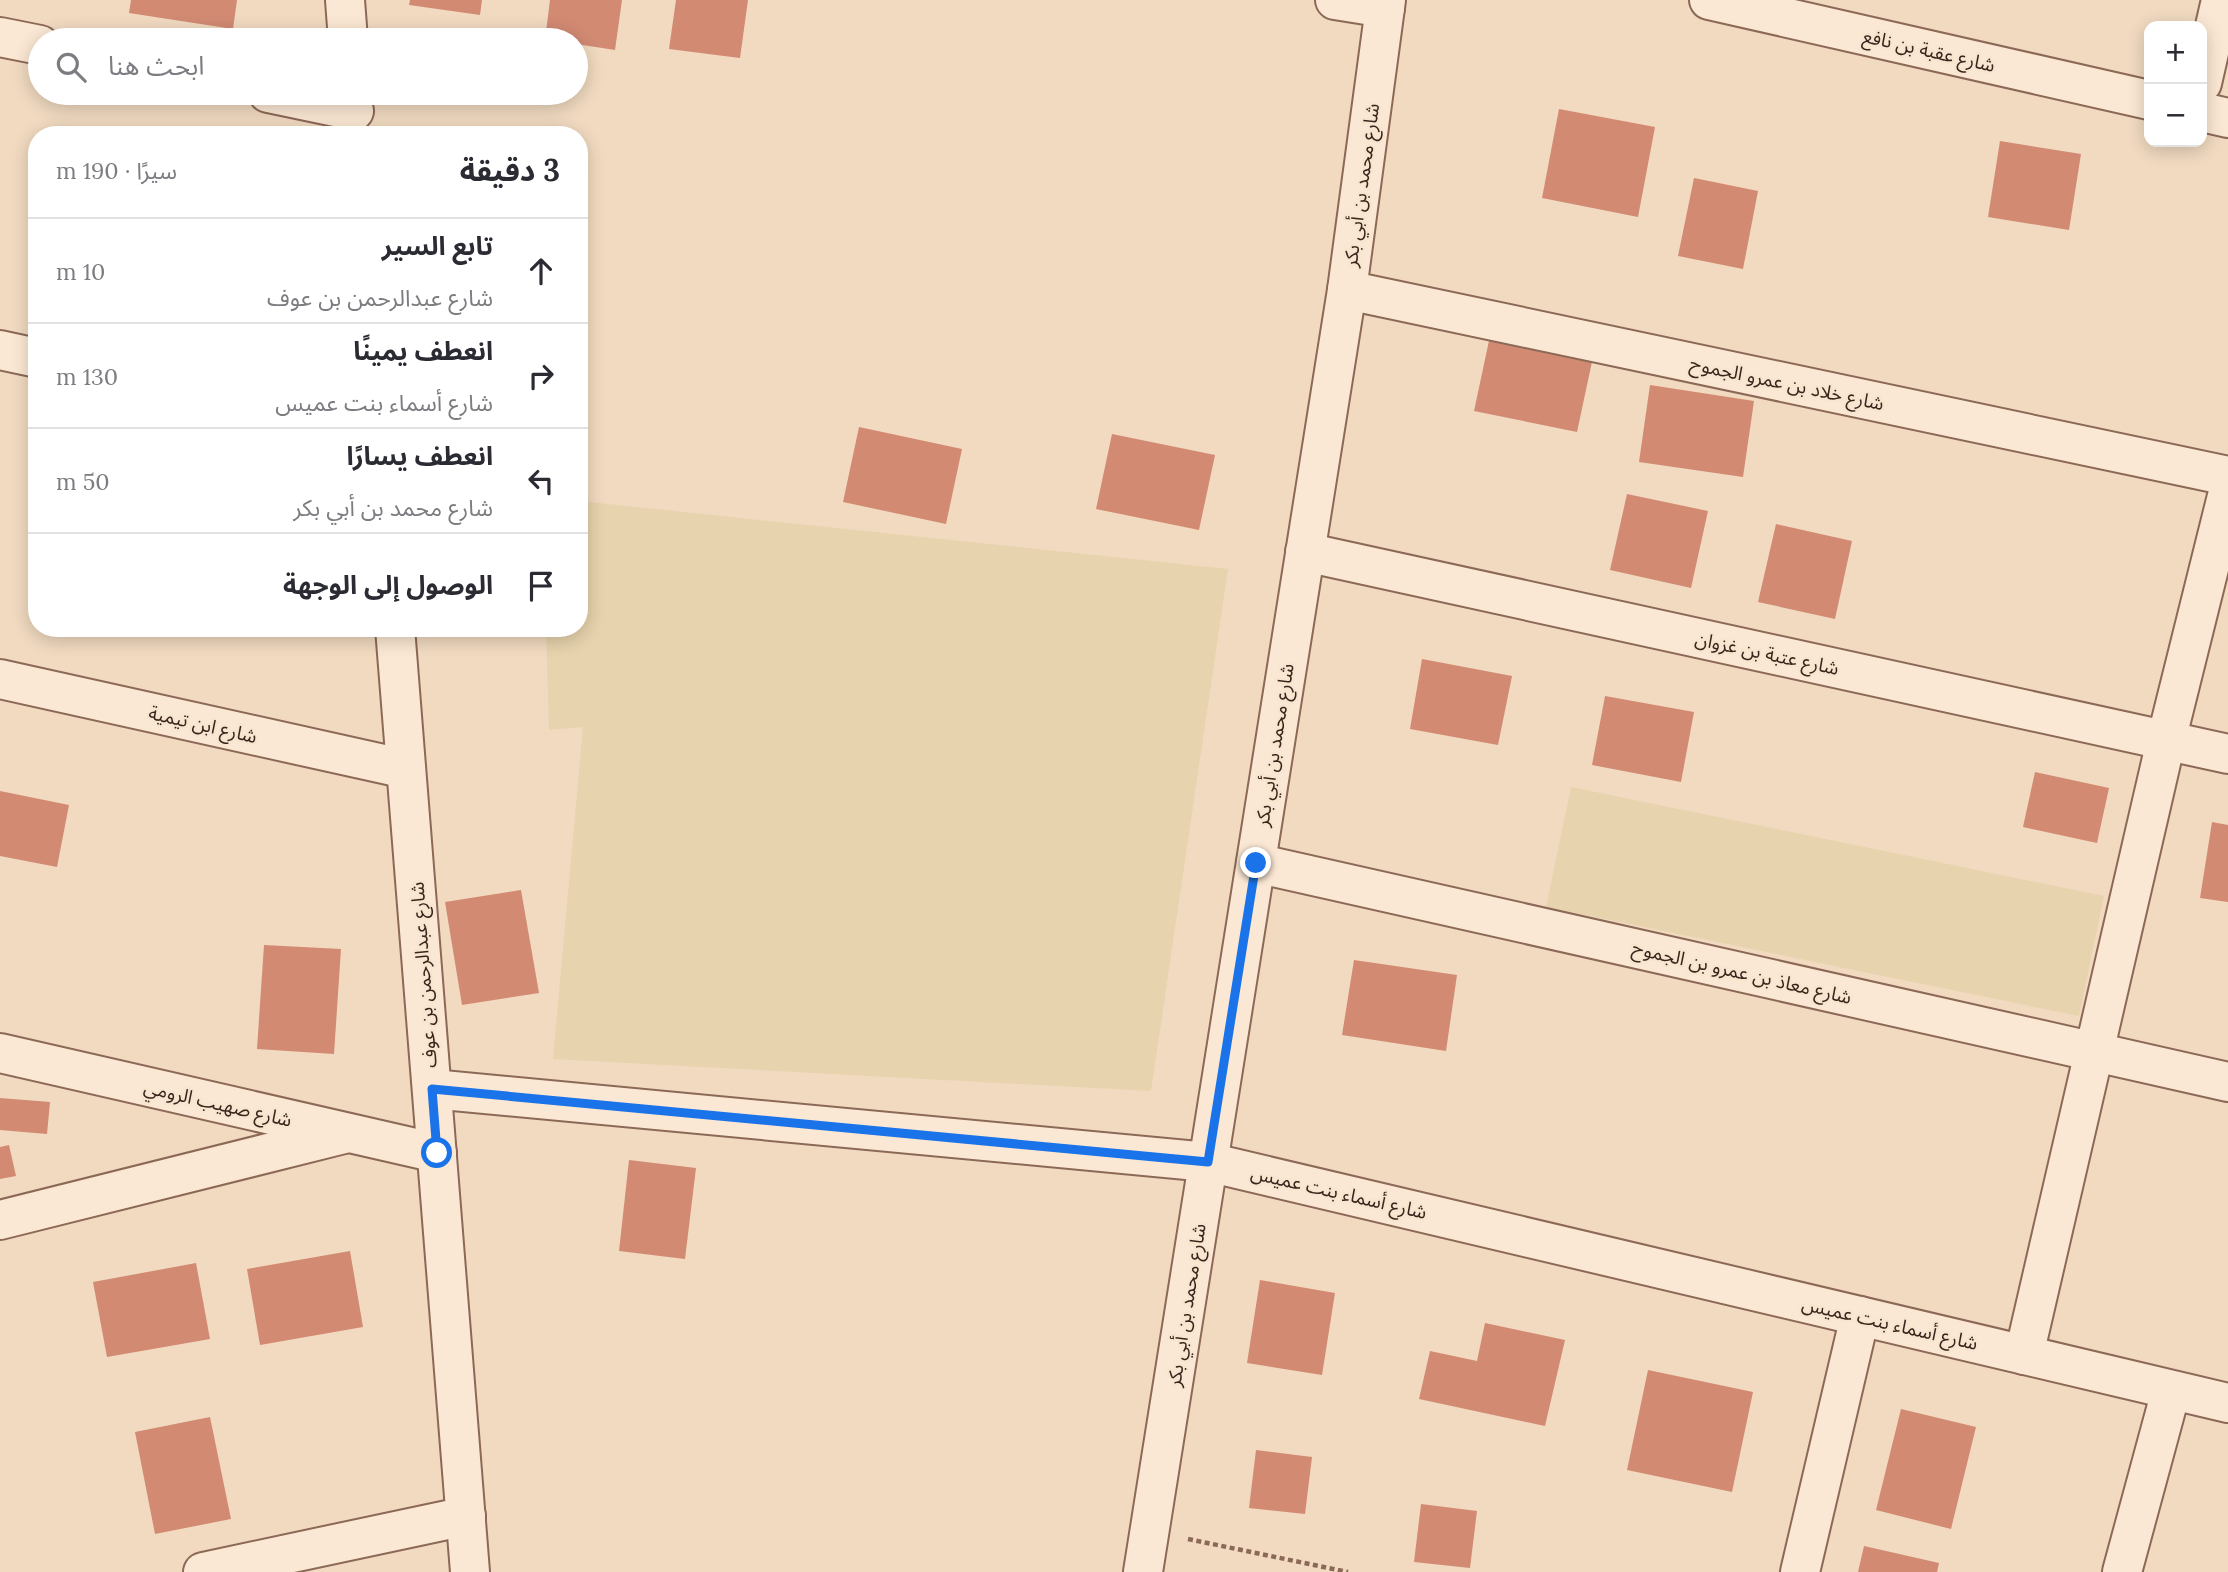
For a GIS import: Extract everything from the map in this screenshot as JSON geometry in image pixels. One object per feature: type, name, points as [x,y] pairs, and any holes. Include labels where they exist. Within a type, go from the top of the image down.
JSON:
[{"type":"street","points":[[345,0],[347,28]]},
{"type":"street","points":[[1335,0],[1386,4]]},
{"type":"street","name":"شارع عقبة بن نافع","points":[[1709,0],[2144,99]]},
{"type":"street","points":[[2207,61],[2221,0]]},
{"type":"street","name":"شارع محمد بن أبي بكر","points":[[1143,1572],[1347,290],[1386,4]]},
{"type":"street","points":[[0,37],[28,43]]},
{"type":"street","points":[[320,105],[354,113]]},
{"type":"street","points":[[2207,113],[2228,118]]},
{"type":"street","name":"شارع خلاد بن عمرو الجموح","points":[[1347,290],[2228,476]]},
{"type":"street","points":[[0,350],[28,356]]},
{"type":"street","points":[[2024,1355],[2166,741],[2228,492]]},
{"type":"street","name":"شارع عتبة بن غزوان","points":[[1305,552],[2228,754]]},
{"type":"street","name":"شارع عبدالرحمن بن عوف","points":[[396,637],[470,1572]]},
{"type":"street","name":"شارع ابن تيمية","points":[[0,679],[407,769]]},
{"type":"street","name":"شارع معاذ بن عمرو بن الجموح","points":[[1256,863],[2228,1082]]},
{"type":"street","name":"شارع صهيب الرومي","points":[[0,1052],[437,1153]]},
{"type":"street","name":"شارع أسماء بنت عميس","points":[[432,1089],[1208,1162],[2228,1403]]},
{"type":"street","points":[[0,1220],[351,1133]]},
{"type":"street","points":[[1800,1572],[1860,1316]]},
{"type":"street","points":[[2122,1572],[2171,1391]]},
{"type":"street","points":[[203,1572],[466,1517]]},
{"type":"path","points":[[1149,1531],[1348,1572]]},
{"type":"shaded area","points":[[588,502],[1228,569],[1151,1091],[553,1059],[583,727],[549,730],[546,637],[588,637]]},
{"type":"shaded area","points":[[1571,787],[2104,896],[2079,1016],[1546,907]]},
{"type":"building","points":[[131,0],[237,0],[233,28],[129,13]]},
{"type":"building","points":[[410,0],[482,0],[480,15],[409,5]]},
{"type":"building","points":[[550,0],[622,0],[615,50],[588,46],[588,28],[546,28]]},
{"type":"building","points":[[676,0],[748,0],[740,58],[669,49]]},
{"type":"building","points":[[1559,109],[1655,127],[1638,217],[1542,198]]},
{"type":"building","points":[[2000,141],[2081,154],[2069,230],[1988,217]]},
{"type":"building","points":[[1694,178],[1758,191],[1743,269],[1678,256]]},
{"type":"building","points":[[1490,336],[1593,357],[1577,432],[1474,411]]},
{"type":"building","points":[[1650,385],[1754,401],[1743,477],[1639,462]]},
{"type":"building","points":[[859,427],[962,449],[946,524],[843,502]]},
{"type":"building","points":[[1112,434],[1215,455],[1199,530],[1096,509]]},
{"type":"building","points":[[1627,494],[1708,511],[1691,588],[1610,570]]},
{"type":"building","points":[[1776,524],[1852,541],[1835,619],[1758,602]]},
{"type":"building","points":[[1422,659],[1512,676],[1498,745],[1410,729]]},
{"type":"building","points":[[1605,696],[1694,712],[1681,782],[1592,765]]},
{"type":"building","points":[[2035,772],[2109,788],[2097,843],[2023,827]]},
{"type":"building","points":[[0,791],[69,805],[57,867],[0,856]]},
{"type":"building","points":[[2212,822],[2228,825],[2228,902],[2200,898]]},
{"type":"building","points":[[521,890],[539,993],[462,1005],[445,902]]},
{"type":"building","points":[[264,945],[341,949],[334,1054],[257,1049]]},
{"type":"building","points":[[1354,960],[1457,975],[1446,1051],[1342,1035]]},
{"type":"building","points":[[0,1098],[50,1102],[47,1134],[0,1130]]},
{"type":"building","points":[[9,1145],[16,1176],[0,1179],[0,1147]]},
{"type":"building","points":[[629,1160],[696,1168],[685,1259],[619,1251]]},
{"type":"building","points":[[350,1251],[363,1327],[260,1345],[247,1269]]},
{"type":"building","points":[[196,1263],[210,1339],[107,1357],[93,1282]]},
{"type":"building","points":[[1260,1280],[1335,1293],[1322,1375],[1247,1363]]},
{"type":"building","points":[[1485,1323],[1565,1340],[1545,1426],[1419,1399],[1430,1351],[1477,1361]]},
{"type":"building","points":[[1648,1370],[1753,1392],[1732,1492],[1627,1470]]},
{"type":"building","points":[[1901,1409],[1976,1427],[1951,1529],[1876,1510]]},
{"type":"building","points":[[210,1417],[231,1519],[155,1534],[135,1432]]},
{"type":"building","points":[[1256,1450],[1312,1457],[1305,1514],[1249,1508]]},
{"type":"building","points":[[1421,1504],[1477,1511],[1470,1568],[1414,1562]]},
{"type":"building","points":[[1864,1546],[1939,1563],[1937,1572],[1858,1572]]},
{"type":"route","points":[[437,1153],[432,1089],[1208,1162],[1256,863]]}]
